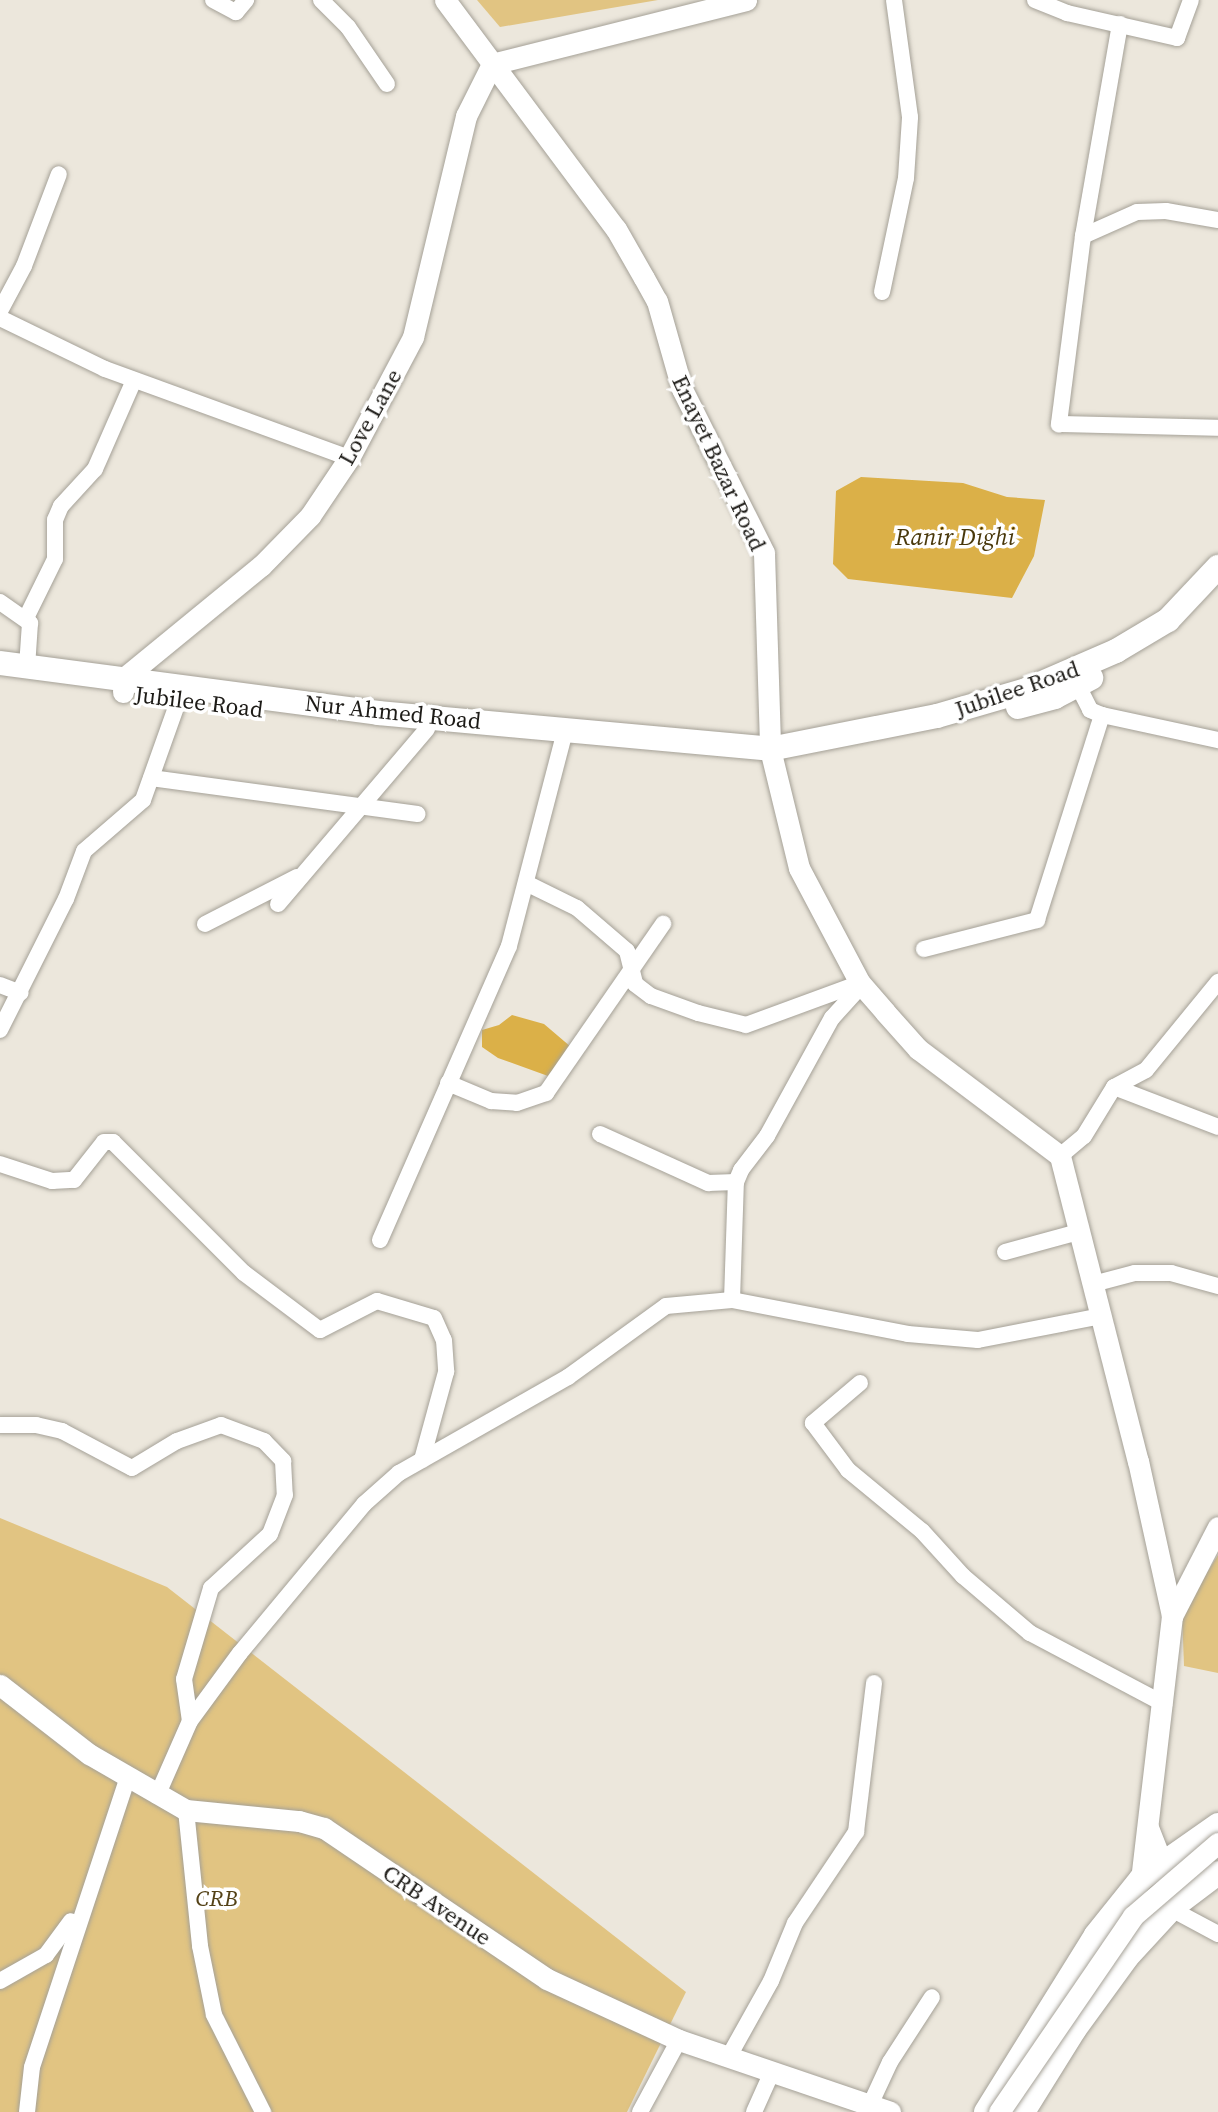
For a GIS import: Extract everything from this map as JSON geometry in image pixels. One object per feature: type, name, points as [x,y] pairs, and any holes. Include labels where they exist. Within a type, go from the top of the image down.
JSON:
[{"type":"main road","name":"Enayet Bazar Road","points":[[445,0],[616,229],[657,301],[682,389],[764,553],[776,753],[799,868],[861,984],[918,1049],[1060,1156]]},
{"type":"main road","points":[[492,64],[746,0]]},
{"type":"main road","name":"Love Lane","points":[[124,685],[261,566],[310,516],[349,458],[413,337],[466,116],[492,64]]},
{"type":"main road","name":"Jubilee Road","points":[[0,678],[124,685],[179,699],[427,729],[776,753],[937,716],[1074,679],[1168,620],[1218,567]]},
{"type":"main road","points":[[1074,679],[1182,631],[1218,588]]},
{"type":"main road","name":"Nur Ahmed Road","points":[[0,663],[124,685],[776,753]]},
{"type":"main road","points":[[1060,1156],[1172,1616],[1164,1704],[1140,1879]]},
{"type":"main road","points":[[1172,1616],[1218,1527]]},
{"type":"main road","name":"CRB Avenue","points":[[0,1685],[127,1779],[186,1810],[299,1821],[324,1828],[547,1979],[679,2040],[771,2074],[880,2108]]},
{"type":"main road","points":[[986,2112],[1096,1935],[1140,1879],[1167,1864],[1218,1825]]},
{"type":"main road","points":[[999,2112],[1133,1916],[1218,1843]]},
{"type":"main road","points":[[1023,2112],[1081,2019],[1127,1957],[1172,1907],[1218,1873]]},
{"type":"street","points":[[213,0],[236,12],[246,0]]},
{"type":"street","points":[[321,0],[348,27],[387,83]]},
{"type":"street","points":[[881,292],[905,178],[910,117],[894,0]]},
{"type":"street","points":[[1035,0],[1177,38],[1191,0]]},
{"type":"street","points":[[1120,24],[1083,236],[1059,424],[1218,428]]},
{"type":"street","points":[[0,311],[24,266],[60,174]]},
{"type":"street","points":[[1083,236],[1137,212],[1166,211],[1218,220]]},
{"type":"street","points":[[0,318],[134,380],[349,458]]},
{"type":"street","points":[[26,618],[55,559],[55,520],[61,506],[95,469],[134,380]]},
{"type":"street","points":[[0,602],[26,618],[32,631],[27,667]]},
{"type":"street","points":[[1074,679],[1090,710],[1102,715],[1218,740]]},
{"type":"street","points":[[0,1030],[21,993],[84,851],[143,800],[179,699]]},
{"type":"street","points":[[924,949],[1037,920],[1102,715]]},
{"type":"street","points":[[278,904],[427,729]]},
{"type":"street","points":[[380,1240],[509,946],[563,739]]},
{"type":"street","points":[[151,778],[418,814]]},
{"type":"street","points":[[205,924],[304,873]]},
{"type":"street","points":[[526,883],[577,908],[627,951],[635,984],[651,996],[746,1025],[861,984]]},
{"type":"street","points":[[448,1083],[491,1101],[517,1103],[546,1093],[663,924]]},
{"type":"street","points":[[1060,1156],[1084,1136],[1114,1087],[1146,1070],[1218,982]]},
{"type":"street","points":[[732,1300],[736,1182],[832,1018],[861,984]]},
{"type":"street","points":[[0,985],[21,993]]},
{"type":"street","points":[[1114,1087],[1218,1127]]},
{"type":"street","points":[[600,1134],[708,1182],[736,1182]]},
{"type":"street","points":[[0,1164],[52,1181],[74,1180],[104,1142],[113,1142],[244,1273],[320,1330],[377,1301],[434,1318],[444,1340],[446,1372],[422,1460]]},
{"type":"street","points":[[1005,1252],[1078,1232]]},
{"type":"street","points":[[1093,1284],[1135,1273],[1171,1273],[1218,1286]]},
{"type":"street","points":[[157,1796],[190,1721],[333,1538],[398,1473],[568,1377],[666,1306],[732,1300],[908,1334],[978,1340],[1101,1316]]},
{"type":"street","points":[[860,1383],[813,1423],[848,1470],[922,1531],[963,1576],[1030,1633],[1164,1704]]},
{"type":"street","points":[[0,1424],[62,1431],[132,1468],[177,1441],[221,1425],[264,1441],[283,1461],[285,1495],[270,1534],[211,1588],[184,1679],[190,1721]]},
{"type":"street","points":[[727,2058],[771,1981],[795,1923],[856,1832],[874,1683]]},
{"type":"street","points":[[27,2112],[32,2067],[127,1779]]},
{"type":"street","points":[[186,1810],[200,1946],[214,2015],[263,2112]]},
{"type":"street","points":[[1147,1818],[1167,1864],[1172,1907],[1218,1934]]},
{"type":"street","points":[[0,1981],[46,1955],[66,1933],[94,1874]]},
{"type":"street","points":[[880,2108],[890,2062],[932,1997]]},
{"type":"street","points":[[640,2112],[679,2040]]},
{"type":"street","points":[[754,2112],[771,2074]]},
{"type":"green space","points":[[477,0],[658,0],[500,27]]},
{"type":"green space","name":"CRB","points":[[0,1518],[167,1587],[686,1992],[627,2112],[0,2112]]},
{"type":"green space","points":[[1218,1555],[1218,1673],[1184,1666],[1182,1613]]},
{"type":"water","name":"Ranir Dighi","points":[[861,477],[963,483],[1007,497],[1045,500],[1034,556],[1012,598],[848,579],[833,564],[836,491]]},
{"type":"water","points":[[512,1015],[544,1024],[571,1047],[548,1076],[498,1058],[482,1047],[482,1030],[499,1025]]}]
